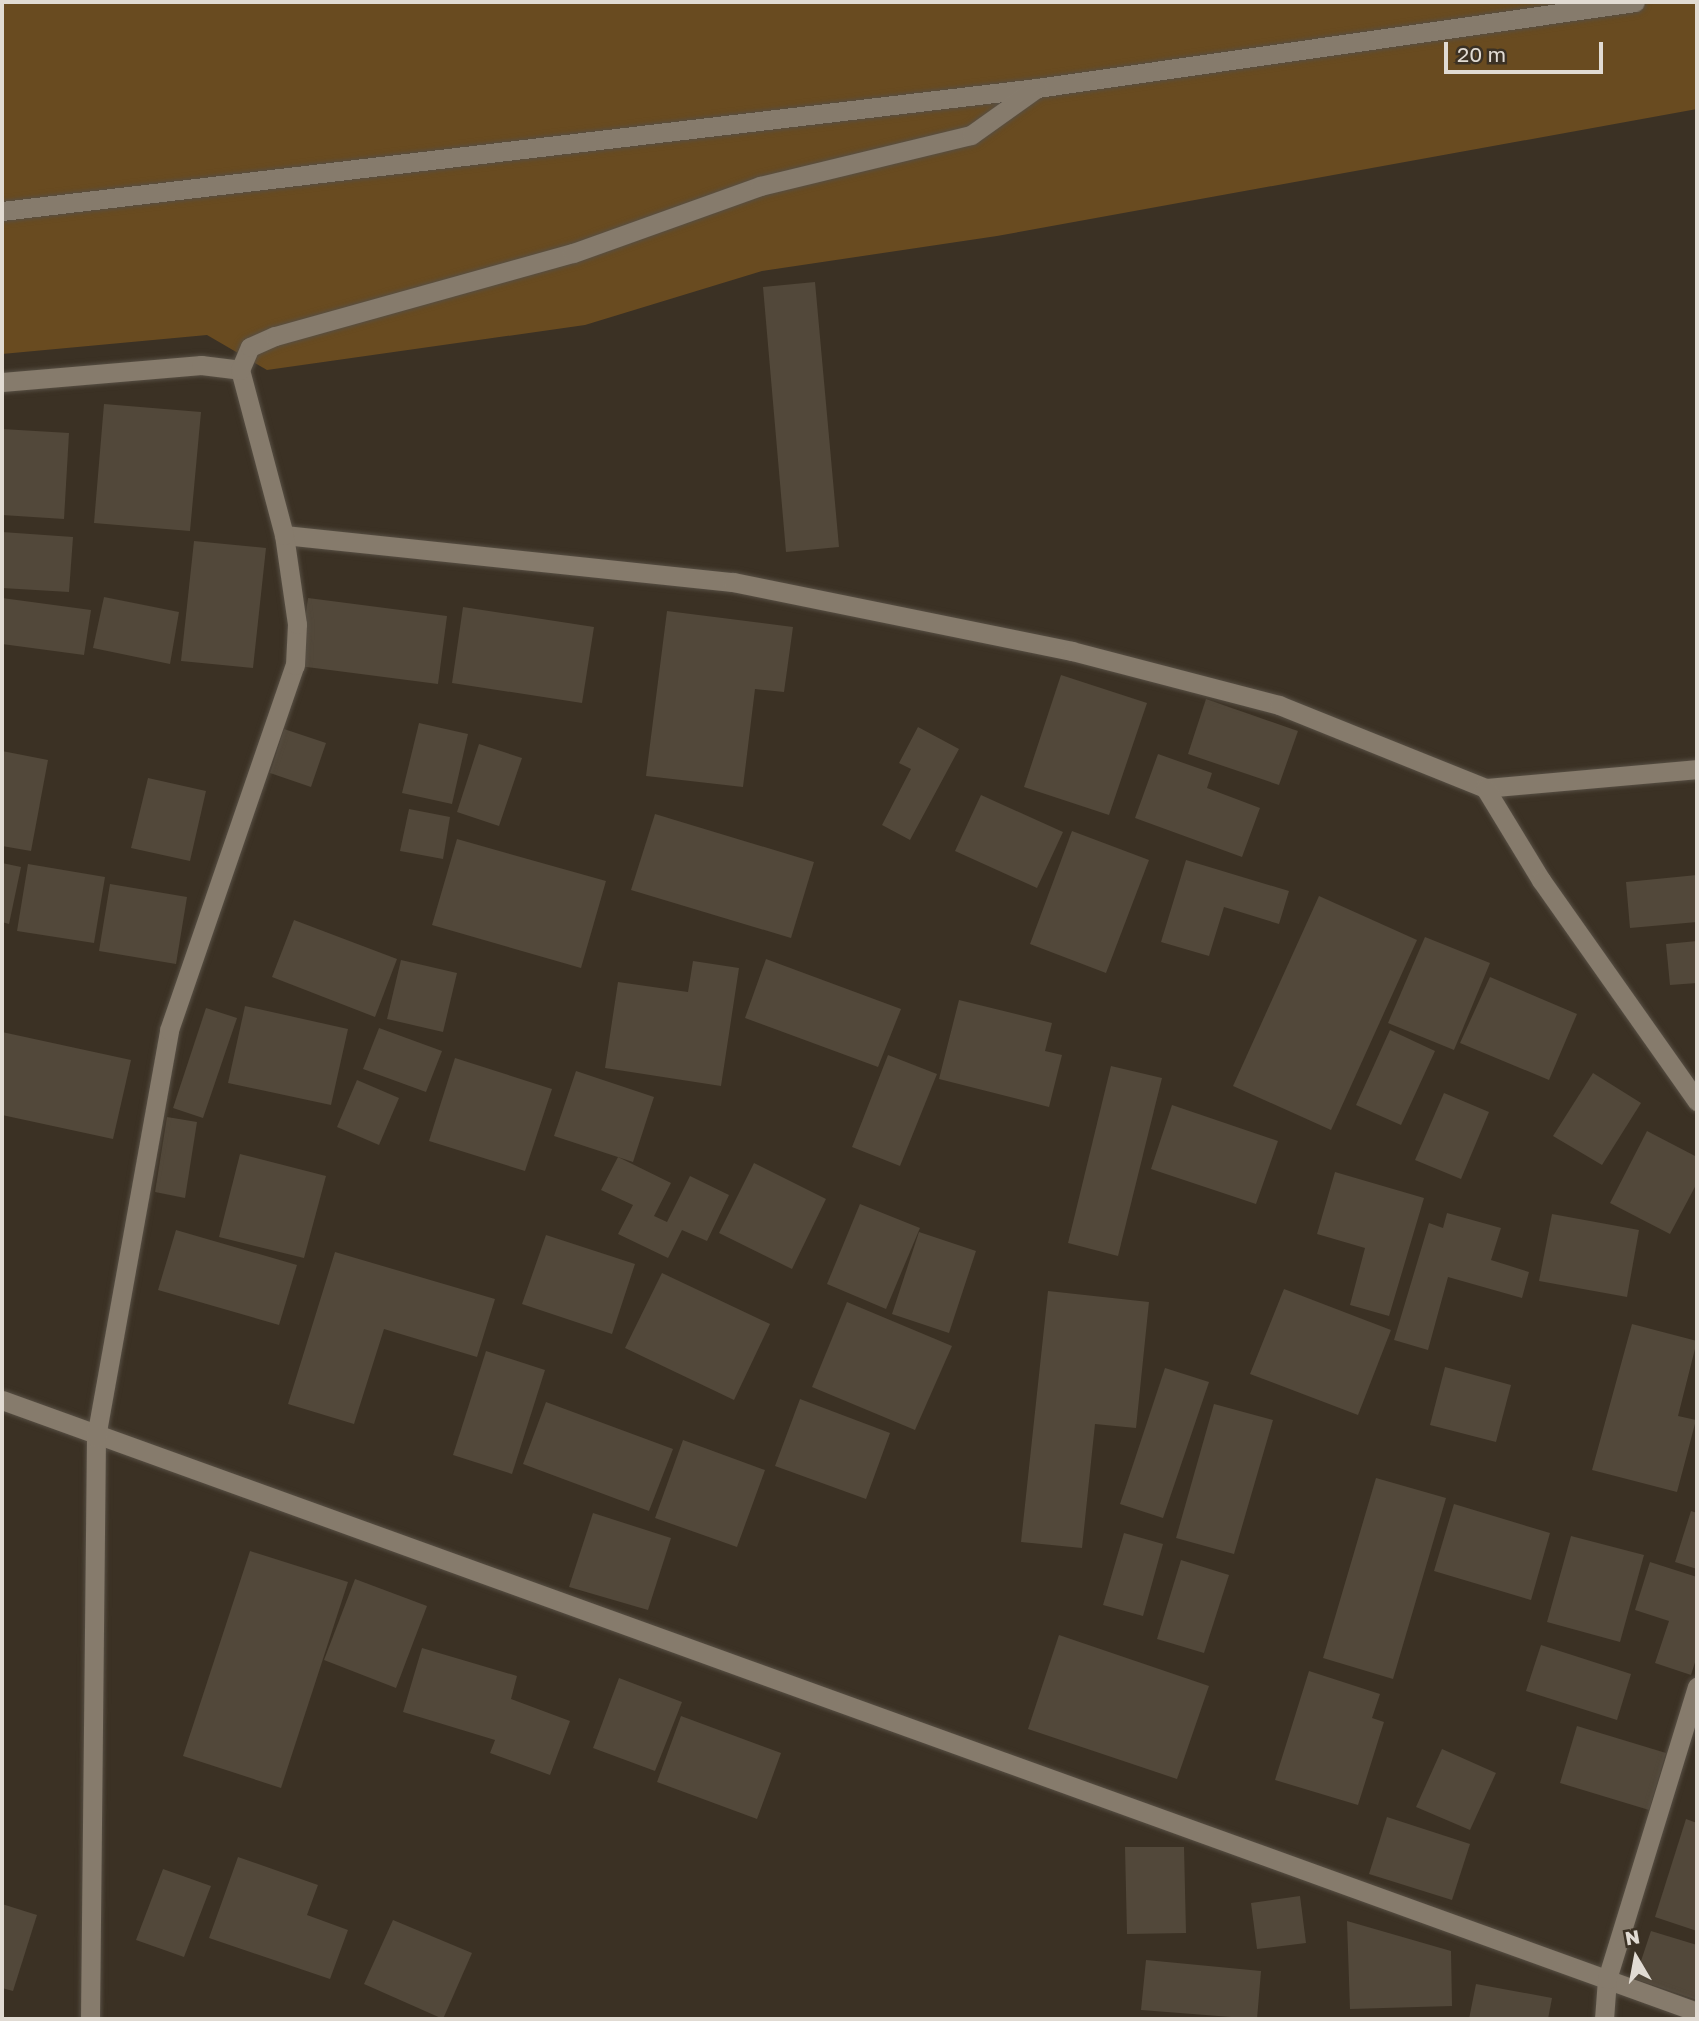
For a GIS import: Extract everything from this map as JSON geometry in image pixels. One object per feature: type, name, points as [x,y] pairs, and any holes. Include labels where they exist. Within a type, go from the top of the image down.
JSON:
[{"type":"street","points":[[2,211],[1037,88],[1635,2]]},
{"type":"street","points":[[90,2019],[96,1437],[169,1030],[295,665],[297,624],[284,535],[240,370],[250,347],[275,336],[573,253],[760,186],[971,135],[1037,88]]},
{"type":"street","points":[[2,382],[201,365],[240,370]]},
{"type":"street","points":[[284,535],[733,582],[1072,651],[1279,705],[1485,788],[1697,769]]},
{"type":"street","points":[[1485,788],[1541,880],[1697,1101]]},
{"type":"street","points":[[2,1400],[96,1437],[1697,2012]]},
{"type":"street","points":[[1604,2019],[1607,1979],[1697,1687]]},
{"type":"shaded area","points":[[2,2],[1697,2],[1697,109],[997,236],[762,271],[585,325],[267,370],[207,335],[2,354]]},
{"type":"building","points":[[815,282],[839,547],[786,552],[763,287]]},
{"type":"building","points":[[104,404],[201,412],[190,531],[94,523]]},
{"type":"building","points":[[2,429],[69,433],[64,519],[2,515]]},
{"type":"building","points":[[2,532],[73,537],[69,592],[2,588]]},
{"type":"building","points":[[194,541],[266,548],[253,668],[181,661]]},
{"type":"building","points":[[104,597],[179,612],[170,664],[93,648]]},
{"type":"building","points":[[2,598],[91,610],[84,655],[2,644]]},
{"type":"building","points":[[308,598],[447,616],[438,684],[299,666]]},
{"type":"building","points":[[463,607],[594,627],[582,703],[452,683]]},
{"type":"building","points":[[667,611],[793,627],[784,692],[755,689],[743,787],[646,776]]},
{"type":"building","points":[[1061,675],[1147,703],[1109,815],[1024,787]]},
{"type":"building","points":[[1206,699],[1298,731],[1279,785],[1188,754]]},
{"type":"building","points":[[419,723],[468,734],[452,804],[402,793]]},
{"type":"building","points":[[918,727],[959,749],[910,840],[882,825],[911,769],[899,763]]},
{"type":"building","points":[[284,729],[326,743],[311,787],[270,773]]},
{"type":"building","points":[[479,744],[522,758],[499,826],[457,812]]},
{"type":"building","points":[[2,751],[48,760],[31,851],[2,846]]},
{"type":"building","points":[[1158,754],[1212,773],[1207,788],[1260,808],[1242,857],[1135,818]]},
{"type":"building","points":[[148,778],[206,791],[190,861],[131,848]]},
{"type":"building","points":[[981,795],[1063,832],[1037,888],[955,851]]},
{"type":"building","points":[[409,809],[450,817],[443,859],[400,851]]},
{"type":"building","points":[[655,814],[814,862],[791,938],[631,890]]},
{"type":"building","points":[[1072,831],[1149,860],[1106,973],[1030,944]]},
{"type":"building","points":[[457,839],[606,881],[581,968],[432,925]]},
{"type":"building","points":[[1186,860],[1289,891],[1279,924],[1224,907],[1209,956],[1161,942]]},
{"type":"building","points":[[2,863],[21,867],[9,924],[2,922]]},
{"type":"building","points":[[28,864],[105,877],[94,943],[17,931]]},
{"type":"building","points":[[1697,875],[1697,922],[1630,928],[1626,882]]},
{"type":"building","points":[[110,884],[187,897],[176,964],[99,951]]},
{"type":"building","points":[[1319,896],[1417,940],[1331,1130],[1233,1086]]},
{"type":"building","points":[[294,920],[397,959],[375,1017],[272,977]]},
{"type":"building","points":[[1425,937],[1490,963],[1454,1050],[1388,1023]]},
{"type":"building","points":[[1697,941],[1697,983],[1670,985],[1666,944]]},
{"type":"building","points":[[766,959],[901,1009],[878,1067],[745,1018]]},
{"type":"building","points":[[401,960],[457,973],[443,1032],[387,1019]]},
{"type":"building","points":[[693,961],[739,968],[721,1086],[605,1068],[618,982],[688,992]]},
{"type":"building","points":[[1490,977],[1577,1014],[1549,1080],[1460,1043]]},
{"type":"building","points":[[959,1000],[1052,1023],[1045,1051],[1062,1055],[1049,1107],[939,1079]]},
{"type":"building","points":[[245,1006],[348,1029],[331,1105],[228,1083]]},
{"type":"building","points":[[206,1008],[237,1018],[203,1118],[173,1108]]},
{"type":"building","points":[[379,1028],[442,1051],[426,1092],[363,1069]]},
{"type":"building","points":[[1390,1030],[1435,1051],[1401,1125],[1356,1105]]},
{"type":"building","points":[[2,1032],[131,1060],[113,1139],[2,1115]]},
{"type":"building","points":[[888,1055],[937,1074],[900,1166],[852,1147]]},
{"type":"building","points":[[455,1058],[552,1089],[525,1171],[429,1141]]},
{"type":"building","points":[[1111,1066],[1162,1078],[1118,1256],[1068,1243]]},
{"type":"building","points":[[576,1071],[654,1097],[633,1162],[554,1136]]},
{"type":"building","points":[[1593,1073],[1641,1103],[1602,1165],[1553,1136]]},
{"type":"building","points":[[357,1080],[399,1098],[379,1145],[337,1127]]},
{"type":"building","points":[[1444,1093],[1489,1112],[1461,1179],[1415,1160]]},
{"type":"building","points":[[1172,1105],[1278,1141],[1256,1204],[1151,1169]]},
{"type":"building","points":[[167,1117],[197,1122],[185,1198],[155,1192]]},
{"type":"building","points":[[1647,1131],[1697,1157],[1697,1183],[1670,1234],[1610,1203]]},
{"type":"building","points":[[240,1154],[326,1176],[304,1258],[219,1237]]},
{"type":"building","points":[[618,1157],[671,1183],[654,1216],[667,1222],[690,1176],[729,1195],[707,1241],[682,1230],[668,1258],[618,1234],[633,1205],[601,1190]]},
{"type":"building","points":[[754,1163],[826,1199],[792,1269],[719,1233]]},
{"type":"building","points":[[1335,1172],[1424,1198],[1389,1316],[1350,1305],[1365,1248],[1317,1234]]},
{"type":"building","points":[[860,1204],[920,1228],[886,1309],[827,1284]]},
{"type":"building","points":[[1447,1213],[1501,1228],[1491,1260],[1529,1272],[1522,1298],[1448,1277],[1428,1350],[1394,1340],[1429,1223],[1443,1228]]},
{"type":"building","points":[[1552,1214],[1639,1230],[1627,1297],[1539,1281]]},
{"type":"building","points":[[176,1230],[297,1265],[279,1325],[158,1290]]},
{"type":"building","points":[[919,1232],[976,1251],[949,1333],[892,1314]]},
{"type":"building","points":[[546,1235],[635,1264],[612,1334],[522,1304]]},
{"type":"building","points":[[335,1252],[495,1299],[477,1357],[384,1329],[354,1424],[288,1404]]},
{"type":"building","points":[[662,1273],[770,1324],[734,1400],[625,1348]]},
{"type":"building","points":[[1284,1289],[1391,1330],[1358,1415],[1250,1374]]},
{"type":"building","points":[[1048,1291],[1149,1302],[1136,1428],[1095,1424],[1082,1548],[1021,1542]]},
{"type":"building","points":[[847,1302],[952,1346],[915,1430],[812,1387]]},
{"type":"building","points":[[1632,1324],[1697,1341],[1678,1416],[1696,1420],[1677,1492],[1592,1470]]},
{"type":"building","points":[[486,1351],[545,1370],[512,1474],[453,1455]]},
{"type":"building","points":[[1445,1367],[1511,1385],[1496,1442],[1430,1425]]},
{"type":"building","points":[[1165,1368],[1209,1382],[1163,1518],[1120,1504]]},
{"type":"building","points":[[800,1399],[890,1433],[866,1499],[775,1466]]},
{"type":"building","points":[[546,1402],[673,1449],[649,1511],[523,1464]]},
{"type":"building","points":[[1214,1404],[1273,1420],[1234,1554],[1176,1538]]},
{"type":"building","points":[[683,1440],[765,1470],[737,1547],[655,1518]]},
{"type":"building","points":[[1376,1478],[1446,1498],[1393,1679],[1323,1658]]},
{"type":"building","points":[[1454,1504],[1550,1533],[1531,1600],[1434,1571]]},
{"type":"building","points":[[1691,1511],[1697,1513],[1697,1569],[1675,1562]]},
{"type":"building","points":[[593,1513],[671,1538],[648,1610],[569,1587]]},
{"type":"building","points":[[1124,1533],[1163,1544],[1143,1616],[1103,1605]]},
{"type":"building","points":[[1571,1536],[1644,1555],[1620,1642],[1547,1622]]},
{"type":"building","points":[[250,1551],[348,1582],[281,1788],[183,1756]]},
{"type":"building","points":[[1181,1560],[1229,1575],[1204,1653],[1157,1639]]},
{"type":"building","points":[[1650,1562],[1697,1577],[1697,1656],[1691,1675],[1655,1663],[1669,1621],[1635,1610]]},
{"type":"building","points":[[355,1579],[427,1606],[396,1688],[324,1660]]},
{"type":"building","points":[[1059,1635],[1209,1686],[1177,1779],[1028,1729]]},
{"type":"building","points":[[1541,1645],[1631,1674],[1617,1720],[1526,1691]]},
{"type":"building","points":[[422,1648],[517,1676],[511,1699],[570,1721],[550,1775],[490,1753],[495,1740],[403,1712]]},
{"type":"building","points":[[1309,1671],[1380,1694],[1372,1718],[1384,1722],[1358,1805],[1275,1780]]},
{"type":"building","points":[[619,1678],[682,1702],[655,1771],[593,1748]]},
{"type":"building","points":[[681,1716],[781,1753],[757,1819],[657,1782]]},
{"type":"building","points":[[1577,1726],[1666,1753],[1649,1810],[1560,1783]]},
{"type":"building","points":[[1442,1749],[1496,1773],[1470,1830],[1416,1807]]},
{"type":"building","points":[[1387,1817],[1470,1844],[1452,1900],[1369,1874]]},
{"type":"building","points":[[1686,1819],[1697,1823],[1697,1931],[1655,1917]]},
{"type":"building","points":[[1125,1847],[1184,1847],[1186,1933],[1127,1934]]},
{"type":"building","points":[[238,1857],[318,1885],[307,1915],[348,1930],[330,1979],[209,1938]]},
{"type":"building","points":[[163,1869],[211,1886],[184,1957],[136,1940]]},
{"type":"building","points":[[1300,1896],[1306,1943],[1257,1949],[1251,1903]]},
{"type":"building","points":[[2,1904],[37,1915],[13,1991],[2,1988]]},
{"type":"building","points":[[393,1920],[472,1953],[443,2019],[364,1984]]},
{"type":"building","points":[[1347,1921],[1451,1951],[1452,2006],[1350,2009]]},
{"type":"building","points":[[1651,1931],[1697,1945],[1697,2000],[1635,1979]]},
{"type":"building","points":[[1146,1960],[1261,1971],[1257,2019],[1141,2010]]},
{"type":"building","points":[[1476,1984],[1552,1998],[1548,2019],[1469,2019]]}]
